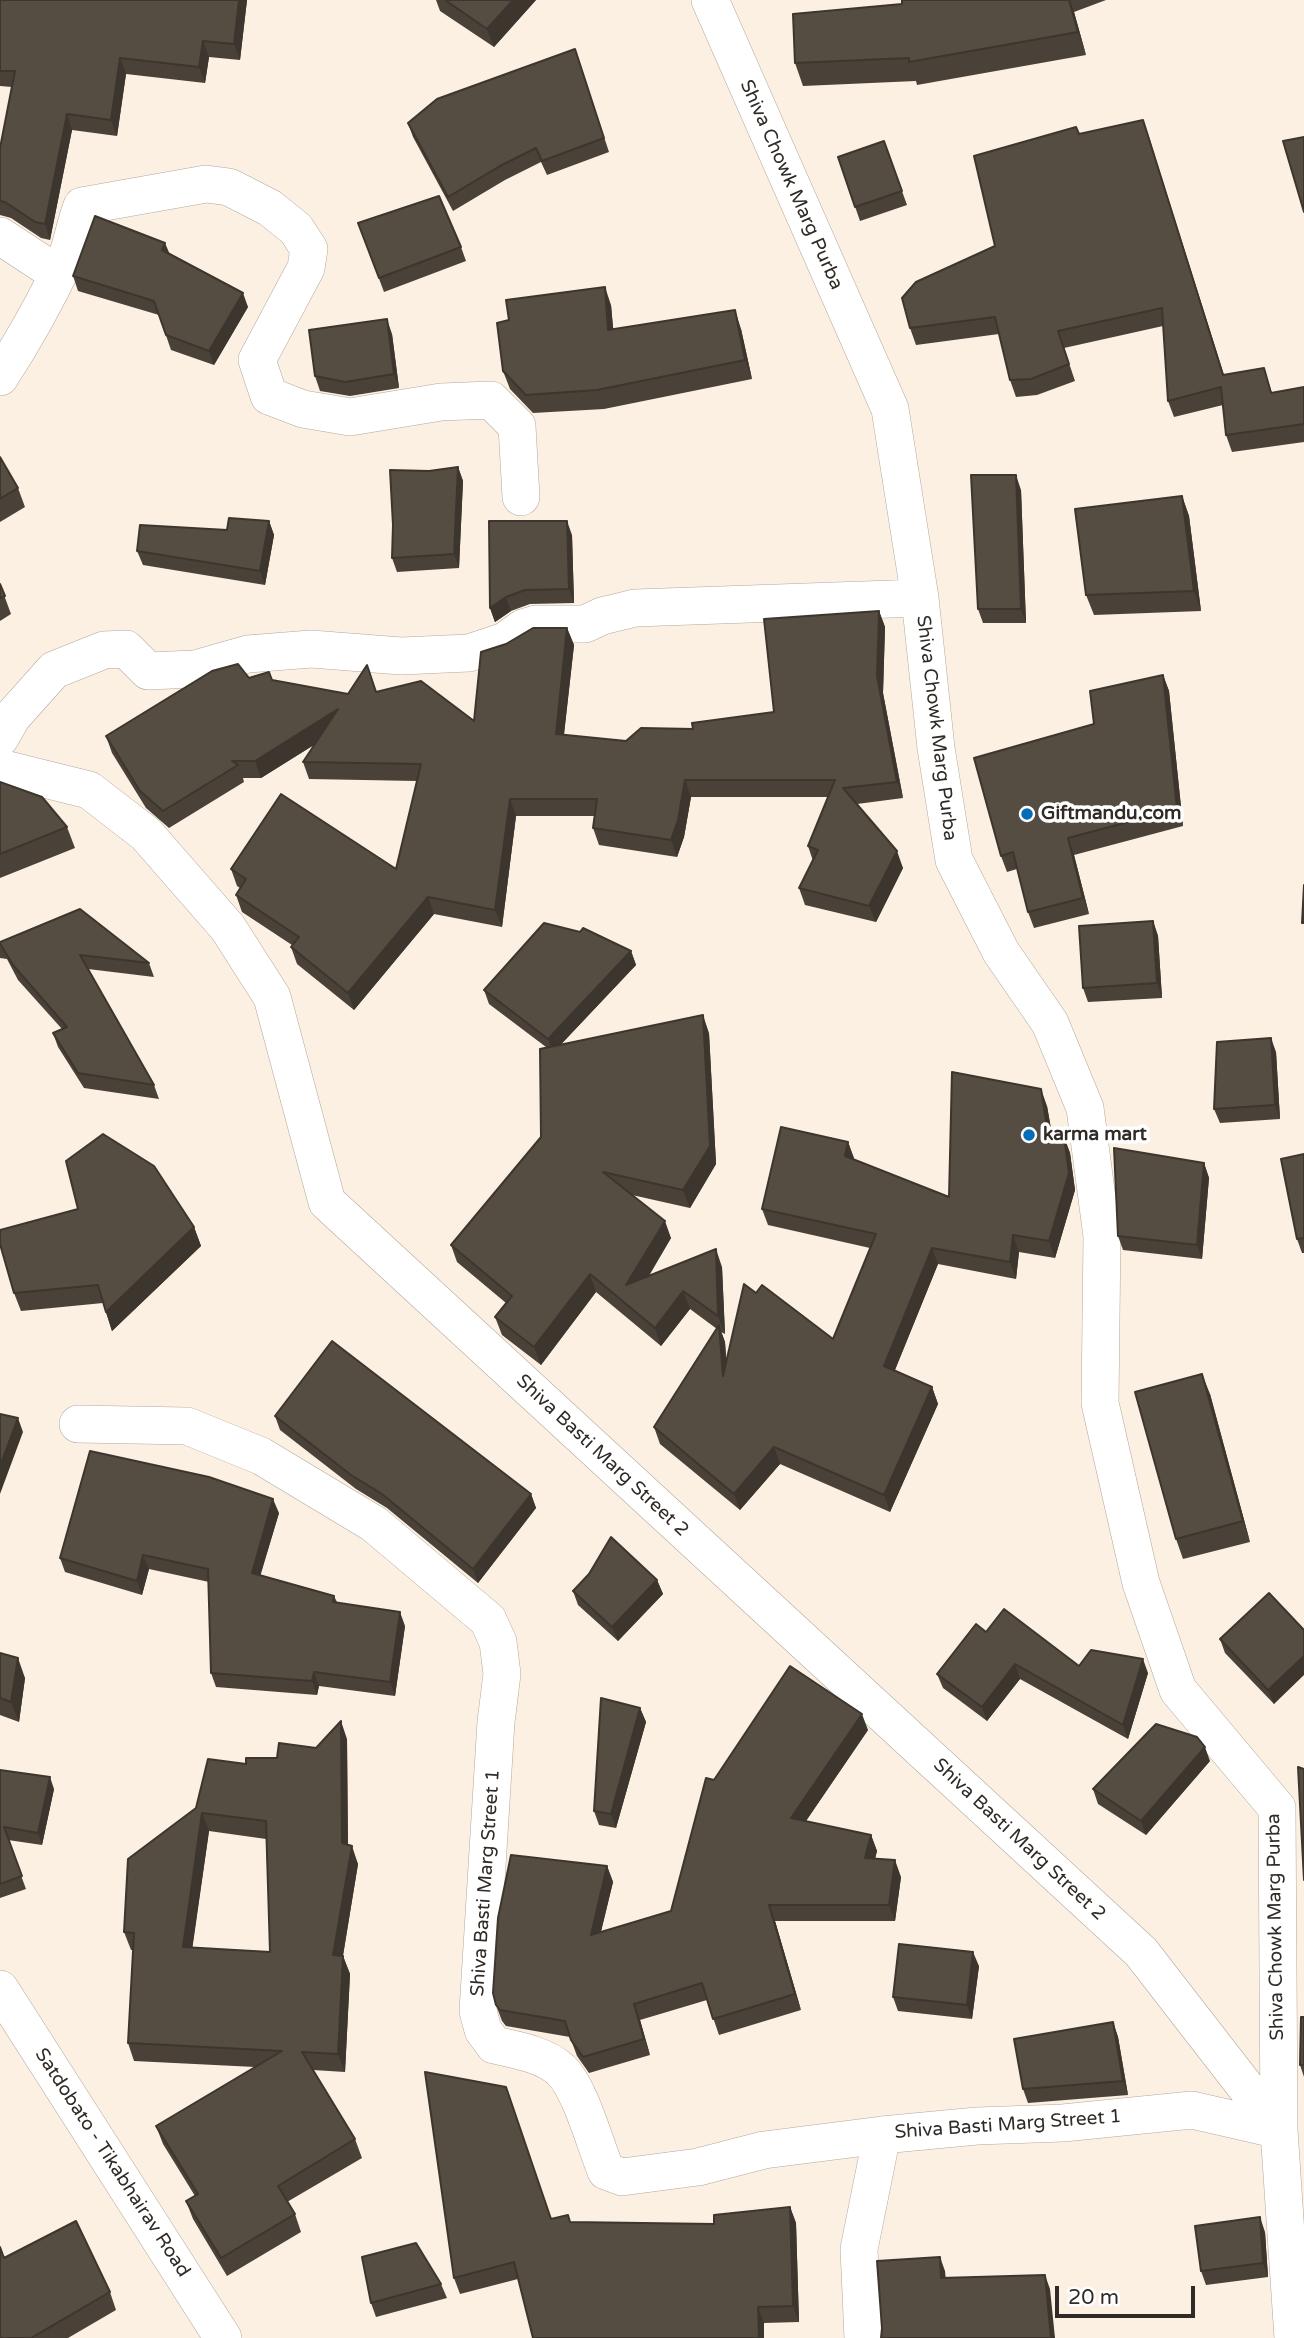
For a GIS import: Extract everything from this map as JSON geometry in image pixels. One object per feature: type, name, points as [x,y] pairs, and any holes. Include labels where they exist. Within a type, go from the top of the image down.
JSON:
[{"type":"street","name":"Shiva Chowk Marg Purba","points":[[710,0],[890,409],[920,598],[936,748],[954,860],[1001,952],[1050,1023],[1085,1108],[1102,1236],[1100,1403],[1141,1583],[1178,1689],[1277,1808],[1279,2130],[1293,2338]]},
{"type":"street","points":[[0,377],[67,256],[82,206],[206,184],[229,187],[270,208],[296,229],[309,249],[306,268],[257,360],[269,396],[303,408],[350,417],[441,402],[491,400],[517,426],[521,497]]},
{"type":"street","points":[[0,236],[58,274]]},
{"type":"street","points":[[0,738],[12,717],[54,670],[104,650],[126,649],[148,671],[195,669],[248,654],[311,649],[401,656],[469,653],[505,641],[523,628],[537,624],[585,624],[602,616],[635,608],[920,598]]},
{"type":"street","name":"Shiva Basti Marg Street 2","points":[[0,768],[89,790],[146,834],[228,928],[272,997],[327,1202],[1141,1952],[1279,2130]]},
{"type":"street","name":"Shiva Basti Marg Street 1","points":[[78,1424],[187,1426],[261,1456],[374,1524],[488,1620],[498,1642],[502,1674],[496,1722],[478,2011],[483,2030],[494,2045],[533,2054],[561,2070],[576,2093],[606,2171],[622,2176],[698,2167],[764,2150],[882,2135],[977,2126],[1063,2123],[1192,2110],[1279,2130]]},
{"type":"street","name":"Satdobato - Tikabhairav Road","points":[[0,1989],[223,2338]]},
{"type":"street","points":[[863,2338],[859,2249],[882,2135]]},
{"type":"building","points":[[0,0],[239,0],[234,44],[203,41],[199,67],[120,58],[111,120],[67,114],[45,224],[35,222],[0,201],[0,148],[15,71],[0,71]]},
{"type":"building","points":[[445,0],[513,0],[487,29]]},
{"type":"building","points":[[902,0],[1069,0],[1078,32],[909,62],[909,58],[795,63],[793,14],[902,4]]},
{"type":"building","points":[[575,49],[604,138],[542,161],[536,148],[448,197],[408,123],[437,99]]},
{"type":"building","points":[[1143,120],[1223,375],[1264,368],[1271,393],[1304,387],[1304,424],[1226,435],[1221,387],[1168,401],[1162,308],[1058,331],[1069,364],[1031,379],[1010,380],[995,317],[910,328],[902,298],[916,282],[995,246],[974,156],[1076,127],[1079,134]]},
{"type":"building","points":[[1304,137],[1304,212],[1283,141]]},
{"type":"building","points":[[884,141],[902,191],[855,207],[838,157]]},
{"type":"building","points":[[439,196],[461,247],[379,278],[358,223]]},
{"type":"building","points":[[95,216],[165,243],[162,250],[243,293],[209,351],[166,335],[154,301],[73,276]]},
{"type":"building","points":[[605,287],[608,330],[735,310],[745,360],[597,390],[526,395],[503,371],[497,323],[509,320],[506,300]]},
{"type":"building","points":[[387,319],[394,374],[345,382],[315,376],[309,330]]},
{"type":"building","points":[[0,457],[18,488],[0,499]]},
{"type":"building","points":[[458,467],[454,554],[392,558],[390,470],[429,471]]},
{"type":"building","points":[[971,475],[1016,475],[1021,609],[978,609]]},
{"type":"building","points":[[1182,496],[1194,591],[1086,595],[1075,509]]},
{"type":"building","points":[[229,518],[269,521],[260,571],[137,551],[140,525],[227,530]]},
{"type":"building","points":[[489,521],[567,521],[569,589],[525,590],[506,597],[490,608]]},
{"type":"building","points":[[0,584],[5,596],[0,598]]},
{"type":"building","points":[[879,611],[877,676],[897,782],[843,788],[897,851],[869,906],[799,888],[818,850],[808,846],[835,780],[685,780],[678,820],[671,840],[593,828],[597,799],[510,799],[495,910],[428,897],[348,993],[291,947],[299,937],[236,895],[246,879],[231,869],[281,794],[396,869],[421,764],[303,762],[338,709],[255,761],[232,761],[238,765],[163,811],[140,791],[106,736],[212,671],[238,664],[249,678],[269,672],[272,680],[348,694],[367,665],[376,692],[421,681],[474,721],[481,652],[506,644],[533,628],[567,628],[556,734],[626,741],[641,728],[693,729],[692,723],[774,712],[764,619]]},
{"type":"building","points":[[1163,675],[1177,809],[1068,838],[1083,898],[1028,912],[1013,852],[1001,856],[974,758],[1094,724],[1090,691]]},
{"type":"building","points":[[0,782],[42,797],[67,827],[0,854]]},
{"type":"building","points":[[1304,885],[1304,923],[1302,923]]},
{"type":"building","points":[[80,909],[149,963],[80,955],[154,1085],[78,1073],[53,1033],[67,1027],[13,965],[0,945],[0,942]]},
{"type":"building","points":[[1153,921],[1157,983],[1083,988],[1079,926]]},
{"type":"building","points":[[544,923],[580,932],[583,928],[631,951],[548,1039],[484,990]]},
{"type":"building","points":[[703,1015],[710,1146],[683,1190],[603,1172],[665,1221],[626,1285],[716,1249],[718,1316],[683,1291],[655,1328],[590,1274],[534,1347],[495,1317],[512,1296],[451,1245],[541,1137],[540,1049]]},
{"type":"building","points":[[1271,1038],[1275,1105],[1214,1109],[1217,1042]]},
{"type":"building","points":[[952,1072],[1041,1089],[1048,1134],[1064,1137],[1069,1173],[1049,1241],[1013,1235],[1010,1262],[932,1248],[884,1366],[932,1387],[884,1495],[774,1447],[734,1494],[654,1427],[719,1325],[723,1376],[744,1284],[756,1293],[762,1285],[833,1339],[876,1234],[762,1209],[781,1127],[848,1142],[845,1156],[949,1197]]},
{"type":"building","points":[[103,1134],[154,1166],[194,1227],[106,1312],[98,1285],[14,1293],[0,1244],[0,1230],[78,1209],[66,1161]]},
{"type":"building","points":[[1114,1148],[1204,1163],[1197,1245],[1118,1236]]},
{"type":"building","points":[[1304,1154],[1304,1238],[1297,1239],[1281,1159]]},
{"type":"building","points":[[332,1341],[531,1494],[473,1569],[382,1494],[351,1475],[275,1416]]},
{"type":"building","points":[[1202,1374],[1243,1521],[1176,1539],[1135,1392]]},
{"type":"building","points":[[0,1414],[18,1418],[0,1466]]},
{"type":"building","points":[[90,1451],[209,1477],[273,1499],[252,1573],[334,1596],[333,1602],[400,1612],[390,1682],[314,1672],[312,1681],[211,1673],[208,1569],[143,1555],[137,1581],[60,1558]]},
{"type":"building","points":[[611,1537],[657,1580],[612,1627],[573,1591],[589,1574]]},
{"type":"building","points":[[1269,1593],[1304,1630],[1304,1656],[1268,1690],[1220,1639]]},
{"type":"building","points":[[1004,1609],[1079,1666],[1091,1650],[1143,1659],[1123,1725],[1015,1664],[982,1707],[937,1674],[976,1624],[986,1632]]},
{"type":"building","points":[[0,1653],[18,1658],[11,1702],[0,1698]]},
{"type":"building","points":[[790,1666],[862,1714],[791,1818],[871,1835],[865,1858],[895,1860],[889,1905],[769,1905],[795,1994],[713,2019],[702,1983],[634,2004],[644,2039],[583,2057],[571,2040],[565,2021],[500,2010],[493,1993],[498,1918],[511,1855],[607,1866],[591,1935],[671,1911],[706,1778],[714,1780]]},
{"type":"building","points":[[601,1698],[640,1708],[611,1814],[594,1811]]},
{"type":"building","points":[[341,1721],[342,1843],[352,1846],[333,1955],[343,1956],[338,2054],[302,2052],[355,2139],[278,2186],[295,2214],[221,2258],[186,2201],[198,2194],[156,2126],[282,2051],[128,2043],[134,1933],[124,1932],[128,1859],[196,1808],[208,1759],[246,1764],[246,1758],[277,1758],[279,1743],[316,1748]],"holes":[[[202,1813],[266,1821],[270,1952],[183,1947]]]},
{"type":"building","points":[[1156,1724],[1197,1737],[1205,1747],[1141,1821],[1093,1789]]},
{"type":"building","points":[[1298,1767],[1304,1769],[1304,1880]]},
{"type":"building","points":[[0,1770],[50,1777],[38,1833],[4,1827],[22,1876],[0,1884]]},
{"type":"building","points":[[899,1944],[973,1952],[967,2005],[893,1997]]},
{"type":"building","points":[[1301,2017],[1304,2017],[1304,2065],[1300,2065]]},
{"type":"building","points":[[1113,2022],[1123,2081],[1023,2089],[1014,2039]]},
{"type":"building","points":[[425,2072],[506,2087],[551,2219],[568,2215],[570,2222],[714,2224],[714,2215],[790,2207],[793,2306],[758,2307],[759,2338],[533,2338],[514,2262],[454,2278]]},
{"type":"building","points":[[1260,2217],[1263,2263],[1201,2271],[1195,2226]]},
{"type":"building","points":[[76,2221],[110,2292],[31,2338],[0,2338],[0,2247],[4,2258]]},
{"type":"building","points":[[416,2243],[441,2284],[371,2303],[362,2257]]},
{"type":"building","points":[[940,2257],[941,2278],[1045,2275],[1051,2338],[881,2338],[877,2261]]},
{"type":"place","name":"Giftmandu.com","points":[[1027,814]]},
{"type":"place","name":"karma mart","points":[[1029,1135]]}]
